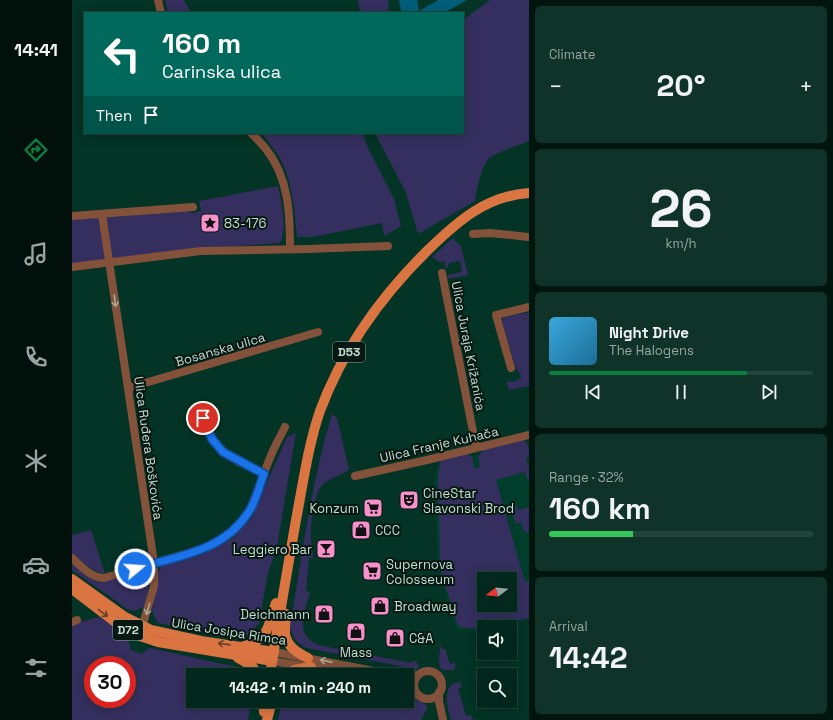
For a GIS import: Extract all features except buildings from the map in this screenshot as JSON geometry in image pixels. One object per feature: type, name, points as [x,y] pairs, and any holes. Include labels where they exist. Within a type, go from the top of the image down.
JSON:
[{"type":"main road","name":"D53","points":[[271,668],[312,436],[320,411],[332,384],[355,341],[392,287],[460,220],[480,207],[514,195],[527,194]]},
{"type":"main road","name":"Ulica Josipa Rimca","points":[[72,580],[158,642],[229,654],[273,657]]},
{"type":"main road","name":"Ulica Josipa Rimca","points":[[72,590],[131,632],[141,631],[161,633],[243,647],[273,657]]},
{"type":"main road","points":[[243,647],[256,642],[266,633],[272,620],[278,599],[284,590]]},
{"type":"main road","points":[[282,600],[286,611],[284,631],[286,639],[309,663],[298,668]]},
{"type":"main road","points":[[229,654],[247,662],[252,668]]},
{"type":"street","points":[[158,0],[161,12]]},
{"type":"street","points":[[252,134],[266,149],[274,161],[285,186],[290,223],[290,249]]},
{"type":"street","points":[[72,216],[193,207]]},
{"type":"street","name":"Ulica Ruđera Boškovića","points":[[102,214],[154,563],[154,586],[141,631]]},
{"type":"street","points":[[473,234],[490,233],[529,237]]},
{"type":"street","points":[[72,268],[201,251],[388,246]]},
{"type":"street","name":"Ulica Juraja Križanića","points":[[442,273],[476,447]]},
{"type":"street","points":[[511,368],[496,315],[529,307]]},
{"type":"street","name":"Bosanska ulica","points":[[128,388],[318,332]]},
{"type":"street","points":[[203,418],[212,439],[223,452],[264,474]]},
{"type":"street","points":[[72,558],[98,578],[115,575],[211,546],[223,539],[242,522],[249,512],[270,457],[285,427]]},
{"type":"street","name":"Ulica Franje Kuhača","points":[[354,476],[427,460],[529,434]]},
{"type":"street","name":"Ulica Josipa Rimca","points":[[273,657],[345,668]]},
{"type":"street","name":"Ulica Josipa Rimca","points":[[309,663],[331,668]]},
{"type":"street","points":[[414,676],[425,671],[436,674],[440,679],[439,701],[442,720]]},
{"type":"street","points":[[418,675],[414,682],[415,690],[420,696],[432,698],[439,692]]},
{"type":"street","points":[[428,698],[442,720]]},
{"type":"shaded area","points":[[165,0],[184,0],[190,12],[168,12]]},
{"type":"shaded area","points":[[358,0],[388,0],[389,12],[360,12]]},
{"type":"shaded area","points":[[490,0],[529,0],[529,141],[491,157],[482,171],[475,201],[418,234],[406,193],[376,134],[464,134],[464,19]]},
{"type":"shaded area","points":[[262,134],[363,134],[367,146],[394,199],[401,226],[384,236],[382,223],[313,237],[297,237],[290,184],[283,164],[272,146]]},
{"type":"shaded area","points":[[278,186],[284,223],[280,243],[178,250],[72,264],[72,219],[116,217],[184,210],[193,213],[201,211],[199,201]]},
{"type":"shaded area","points":[[453,238],[461,246],[468,275],[447,279],[448,275],[462,272],[460,261],[449,263],[448,267],[444,269],[445,264],[443,261],[441,263],[432,257]]},
{"type":"shaded area","points":[[529,312],[529,386],[509,390],[506,382],[514,382],[521,378],[521,375],[515,366],[502,321],[503,318]]},
{"type":"shaded area","points":[[332,414],[337,418],[349,469],[323,484],[315,502],[311,534],[313,559],[309,558],[306,591],[310,592],[305,609],[303,625],[304,631],[307,637],[323,646],[411,663],[412,661],[416,661],[419,667],[415,671],[414,668],[406,668],[307,648],[298,642],[291,631],[290,627],[303,547],[318,466]]},
{"type":"shaded area","points":[[296,433],[277,547],[268,573],[259,623],[252,632],[245,637],[238,638],[158,623],[152,611],[157,584],[157,574],[163,563],[199,556],[232,539],[251,519],[287,437]]},
{"type":"shaded area","points":[[525,440],[529,449],[529,456],[526,459],[529,469],[529,484],[525,472],[496,480],[525,582],[529,581],[529,618],[517,621],[477,620],[477,628],[466,628],[458,626],[440,569],[438,474],[441,459],[467,453],[472,457],[474,469],[480,467],[478,456],[484,449]]},
{"type":"shaded area","points":[[529,446],[529,619],[517,622],[517,620],[477,620],[477,630],[456,630],[438,569],[434,482],[438,462]]},
{"type":"shaded area","points":[[516,505],[518,510],[529,507],[529,532],[526,533],[526,531],[524,531],[521,522],[516,524],[512,511]]},
{"type":"shaded area","points":[[91,530],[105,574],[91,568],[72,554],[72,535]]},
{"type":"shaded area","points":[[72,563],[95,581],[104,582],[139,570],[147,569],[151,575],[144,609],[140,608],[134,611],[127,609],[72,570]]},
{"type":"shaded area","points":[[99,617],[127,634],[131,650],[142,654],[147,649],[151,648],[242,668],[186,668],[186,708],[250,708],[248,720],[72,720],[72,624]]},
{"type":"shaded area","points":[[441,643],[442,649],[445,649],[450,664],[455,663],[455,668],[453,670],[443,670],[440,668],[439,658]]},
{"type":"shaded area","points":[[460,682],[462,687],[458,689],[466,716],[471,715],[473,720],[451,720],[447,703],[448,692],[454,683]]},
{"type":"shaded area","points":[[414,698],[428,706],[421,720],[278,720],[281,708],[414,708]]},
{"type":"water","points":[[399,0],[417,0],[419,11],[438,0],[467,0],[446,12],[401,11]]},
{"type":"place","name":"83-176","points":[[210,223]]},
{"type":"place","name":"CineStar Slavonski Brod","points":[[409,500]]},
{"type":"place","name":"Konzum","points":[[373,508]]},
{"type":"place","name":"CCC","points":[[361,530]]},
{"type":"place","name":"Leggiero Bar","points":[[326,549]]},
{"type":"place","name":"Supernova Colosseum","points":[[372,571]]},
{"type":"place","name":"Broadway","points":[[380,606]]},
{"type":"place","name":"Deichmann","points":[[324,614]]},
{"type":"place","name":"Mass","points":[[356,632]]},
{"type":"place","name":"C&A","points":[[395,638]]},
{"type":"route","points":[[135,569],[211,546],[223,539],[235,529],[249,512],[264,474],[223,452],[212,439],[203,418]]}]
